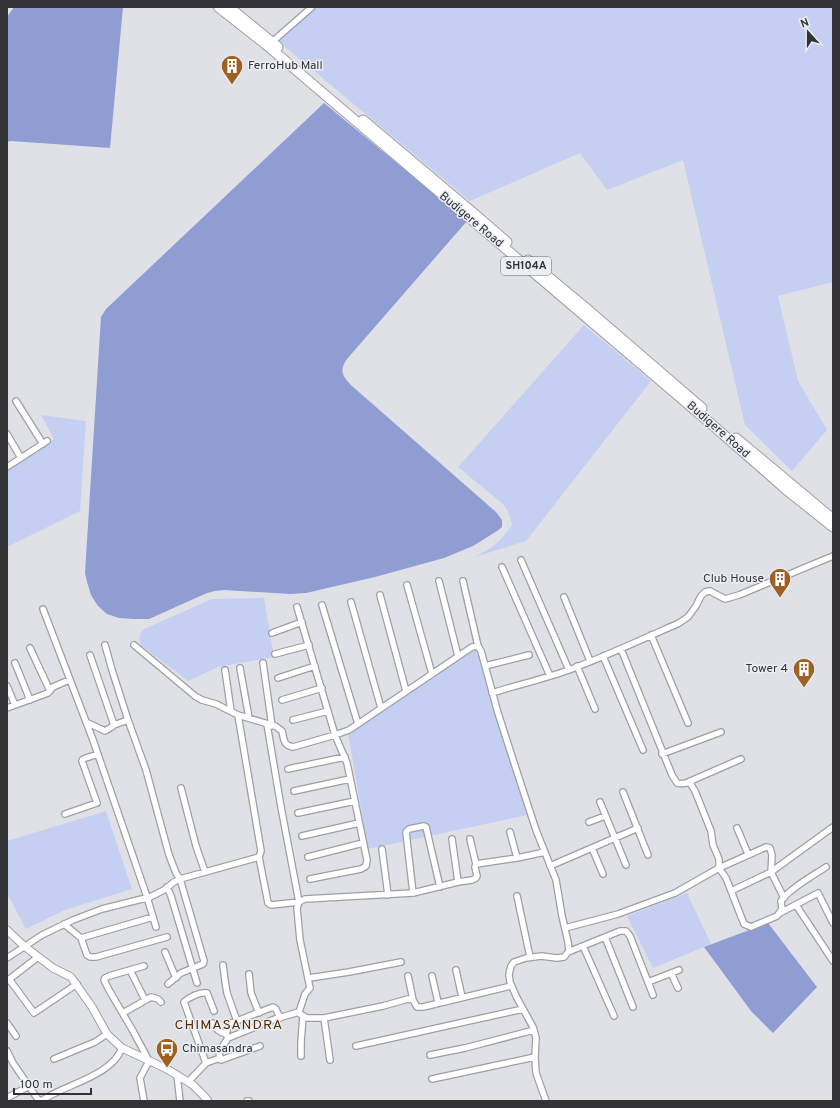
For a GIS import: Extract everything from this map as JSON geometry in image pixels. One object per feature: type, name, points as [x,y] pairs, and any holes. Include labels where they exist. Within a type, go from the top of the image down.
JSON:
[{"type":"main road","name":"Budigere Road","points":[[218,7],[269,47],[789,492],[833,527]]},
{"type":"main road","name":"Budigere Road","points":[[229,7],[478,216],[712,418],[833,519]]},
{"type":"street","points":[[272,42],[312,7]]},
{"type":"street","points":[[7,467],[45,442],[16,401]]},
{"type":"street","points":[[7,434],[21,458]]},
{"type":"street","points":[[492,693],[569,670],[679,623],[688,617],[705,592],[710,591],[725,599],[739,595],[833,556]]},
{"type":"street","points":[[521,560],[569,670]]},
{"type":"street","points":[[502,567],[550,676]]},
{"type":"street","points":[[439,581],[458,656]]},
{"type":"street","points":[[463,581],[478,646],[516,772],[536,830],[556,880],[569,949],[568,952]]},
{"type":"street","points":[[407,585],[432,674]]},
{"type":"street","points":[[380,595],[406,691]]},
{"type":"street","points":[[564,597],[590,661]]},
{"type":"street","points":[[351,602],[381,708]]},
{"type":"street","points":[[322,605],[358,724]]},
{"type":"street","points":[[298,607],[328,711],[347,763],[366,860],[366,866],[361,869],[310,879]]},
{"type":"street","points":[[43,609],[98,754],[156,926]]},
{"type":"street","points":[[272,633],[302,622]]},
{"type":"street","points":[[651,635],[688,723]]},
{"type":"street","points":[[105,645],[128,720],[146,770],[169,855],[180,879],[204,960],[203,964],[181,973],[168,984]]},
{"type":"street","points":[[134,645],[194,696],[216,704],[238,715],[270,725],[282,731],[285,743],[293,747],[349,730],[458,656],[472,647],[478,646]]},
{"type":"street","points":[[275,654],[309,645]]},
{"type":"street","points":[[30,648],[50,691]]},
{"type":"street","points":[[621,649],[662,754],[675,782],[679,784],[690,783],[694,791],[711,832],[713,845],[719,859],[719,868],[726,878],[744,924],[751,927],[777,916],[782,909],[782,901],[784,898],[826,866]]},
{"type":"street","points":[[90,655],[114,725]]},
{"type":"street","points":[[485,666],[529,655]]},
{"type":"street","points":[[603,656],[643,750]]},
{"type":"street","points":[[15,663],[30,700]]},
{"type":"street","points":[[263,663],[280,807],[299,902],[297,908],[300,940],[310,988],[305,994],[301,1014],[301,1056]]},
{"type":"street","points":[[278,678],[315,666]]},
{"type":"street","points":[[577,666],[595,709]]},
{"type":"street","points":[[240,668],[249,718]]},
{"type":"street","points":[[225,670],[231,711]]},
{"type":"street","points":[[7,708],[48,693],[53,687],[69,680]]},
{"type":"street","points":[[7,686],[15,705]]},
{"type":"street","points":[[282,700],[322,688]]},
{"type":"street","points":[[293,720],[328,711]]},
{"type":"street","points":[[238,715],[261,851],[259,857],[268,903],[271,905],[305,900],[413,892],[472,880],[476,878],[476,864],[470,838]]},
{"type":"street","points":[[86,722],[105,731],[114,725],[128,720]]},
{"type":"street","points":[[662,754],[721,732]]},
{"type":"street","points":[[65,814],[97,803],[82,761],[83,759],[98,754]]},
{"type":"street","points":[[288,769],[345,757]]},
{"type":"street","points":[[684,783],[741,759]]},
{"type":"street","points":[[294,791],[350,779]]},
{"type":"street","points":[[181,788],[196,846],[205,872]]},
{"type":"street","points":[[623,792],[648,855]]},
{"type":"street","points":[[298,813],[355,801]]},
{"type":"street","points":[[600,802],[626,864]]},
{"type":"street","points":[[589,822],[606,816]]},
{"type":"street","points":[[302,836],[359,823]]},
{"type":"street","points":[[413,892],[406,832],[409,829],[424,826],[426,826],[440,887]]},
{"type":"street","points":[[731,891],[771,872],[833,827]]},
{"type":"street","points":[[550,866],[638,828]]},
{"type":"street","points":[[737,828],[748,854]]},
{"type":"street","points":[[510,832],[517,858]]},
{"type":"street","points":[[452,838],[458,882]]},
{"type":"street","points":[[308,857],[363,843]]},
{"type":"street","points":[[565,928],[618,914],[666,897],[719,868],[766,846],[770,848],[772,855],[771,872],[784,898]]},
{"type":"street","points":[[592,848],[603,874]]},
{"type":"street","points":[[382,849],[388,895]]},
{"type":"street","points":[[476,864],[545,852]]},
{"type":"street","points":[[7,958],[42,934],[64,924],[102,909],[155,894],[180,879],[259,857]]},
{"type":"street","points":[[167,888],[171,896],[198,983]]},
{"type":"street","points":[[780,912],[818,893],[833,923]]},
{"type":"street","points":[[517,896],[530,957]]},
{"type":"street","points":[[796,905],[833,961]]},
{"type":"street","points":[[81,938],[153,917]]},
{"type":"street","points":[[64,924],[81,938],[87,955],[90,957],[96,957],[167,937]]},
{"type":"street","points":[[7,930],[38,957],[53,968],[71,977],[92,1007],[107,1034],[122,1048],[177,1075],[193,1085],[208,1101]]},
{"type":"street","points":[[546,1101],[536,1073],[536,1038],[534,1030],[511,986],[509,976],[511,966],[517,961],[530,957],[541,956],[562,958],[568,952],[620,931],[626,931],[630,936],[653,995]]},
{"type":"street","points":[[605,938],[633,1007]]},
{"type":"street","points":[[583,946],[614,1016]]},
{"type":"street","points":[[165,952],[176,978]]},
{"type":"street","points":[[38,957],[8,980],[34,1013],[77,984]]},
{"type":"street","points":[[309,978],[401,962]]},
{"type":"street","points":[[223,965],[227,993],[237,1021]]},
{"type":"street","points":[[144,966],[110,976],[104,980],[149,1061]]},
{"type":"street","points":[[130,970],[146,1000]]},
{"type":"street","points":[[456,970],[462,997]]},
{"type":"street","points":[[648,982],[680,970]]},
{"type":"street","points":[[671,973],[678,988]]},
{"type":"street","points":[[248,974],[252,993],[259,1012]]},
{"type":"street","points":[[408,976],[413,1000],[417,1007],[511,986]]},
{"type":"street","points":[[432,976],[438,1002]]},
{"type":"street","points":[[206,1063],[184,1002],[188,998],[204,992],[207,993],[214,1011]]},
{"type":"street","points":[[123,1013],[151,997],[154,997],[161,1002]]},
{"type":"street","points":[[212,1023],[215,1029],[227,1036],[280,1018],[301,1014],[307,1018],[324,1018],[383,1006],[408,998],[413,1000]]},
{"type":"street","points":[[220,1058],[219,1052],[227,1036],[229,1024],[275,1007],[280,1018]]},
{"type":"street","points":[[356,1046],[523,1009]]},
{"type":"street","points":[[324,1018],[330,1060]]},
{"type":"street","points":[[7,1023],[16,1036]]},
{"type":"street","points":[[430,1055],[465,1048],[534,1030]]},
{"type":"street","points":[[54,1060],[95,1042],[107,1034]]},
{"type":"street","points":[[188,1082],[206,1063],[220,1058],[221,1060],[260,1046]]},
{"type":"street","points":[[7,1051],[13,1063],[39,1101],[42,1101],[103,1070],[119,1055],[122,1048]]},
{"type":"street","points":[[432,1079],[535,1057]]},
{"type":"street","points":[[143,1101],[140,1078],[149,1061]]},
{"type":"street","points":[[177,1075],[180,1101]]},
{"type":"street","points":[[7,1098],[29,1086]]},
{"type":"shaded area","points":[[14,7],[123,7],[110,148],[11,141],[7,142],[7,17]]},
{"type":"shaded area","points":[[316,7],[833,7],[833,282],[778,296],[798,381],[827,430],[792,471],[745,425],[683,160],[607,190],[580,153],[470,201],[278,41]]},
{"type":"shaded area","points":[[324,103],[467,221],[347,359],[342,370],[344,376],[352,386],[496,512],[502,520],[502,527],[473,546],[444,558],[375,577],[306,593],[290,594],[224,590],[207,593],[149,619],[119,618],[107,614],[98,606],[91,595],[85,573],[101,317],[106,309]]},
{"type":"shaded area","points":[[584,325],[651,381],[526,541],[476,557],[498,542],[512,525],[509,514],[504,505],[458,467]]},
{"type":"shaded area","points":[[41,415],[86,421],[80,511],[7,547],[7,470],[54,439]]},
{"type":"shaded area","points":[[264,598],[274,657],[218,667],[188,681],[142,646],[140,642],[140,635],[144,629],[212,599]]},
{"type":"shaded area","points":[[477,648],[527,815],[368,849],[348,733]]},
{"type":"shaded area","points":[[106,811],[132,889],[65,910],[26,929],[7,893],[7,841]]},
{"type":"shaded area","points":[[687,893],[711,944],[653,968],[627,916]]},
{"type":"shaded area","points":[[768,923],[817,987],[773,1033],[751,1011],[704,947]]},
{"type":"place","name":"FerroHub Mall","points":[[232,86]]},
{"type":"place","name":"Club House","points":[[780,598]]},
{"type":"place","name":"Tower 4","points":[[804,688]]},
{"type":"place","name":"Chimasandra","points":[[167,1068]]},
{"type":"district","name":"CHIMASANDRA","points":[[229,1025]]}]
